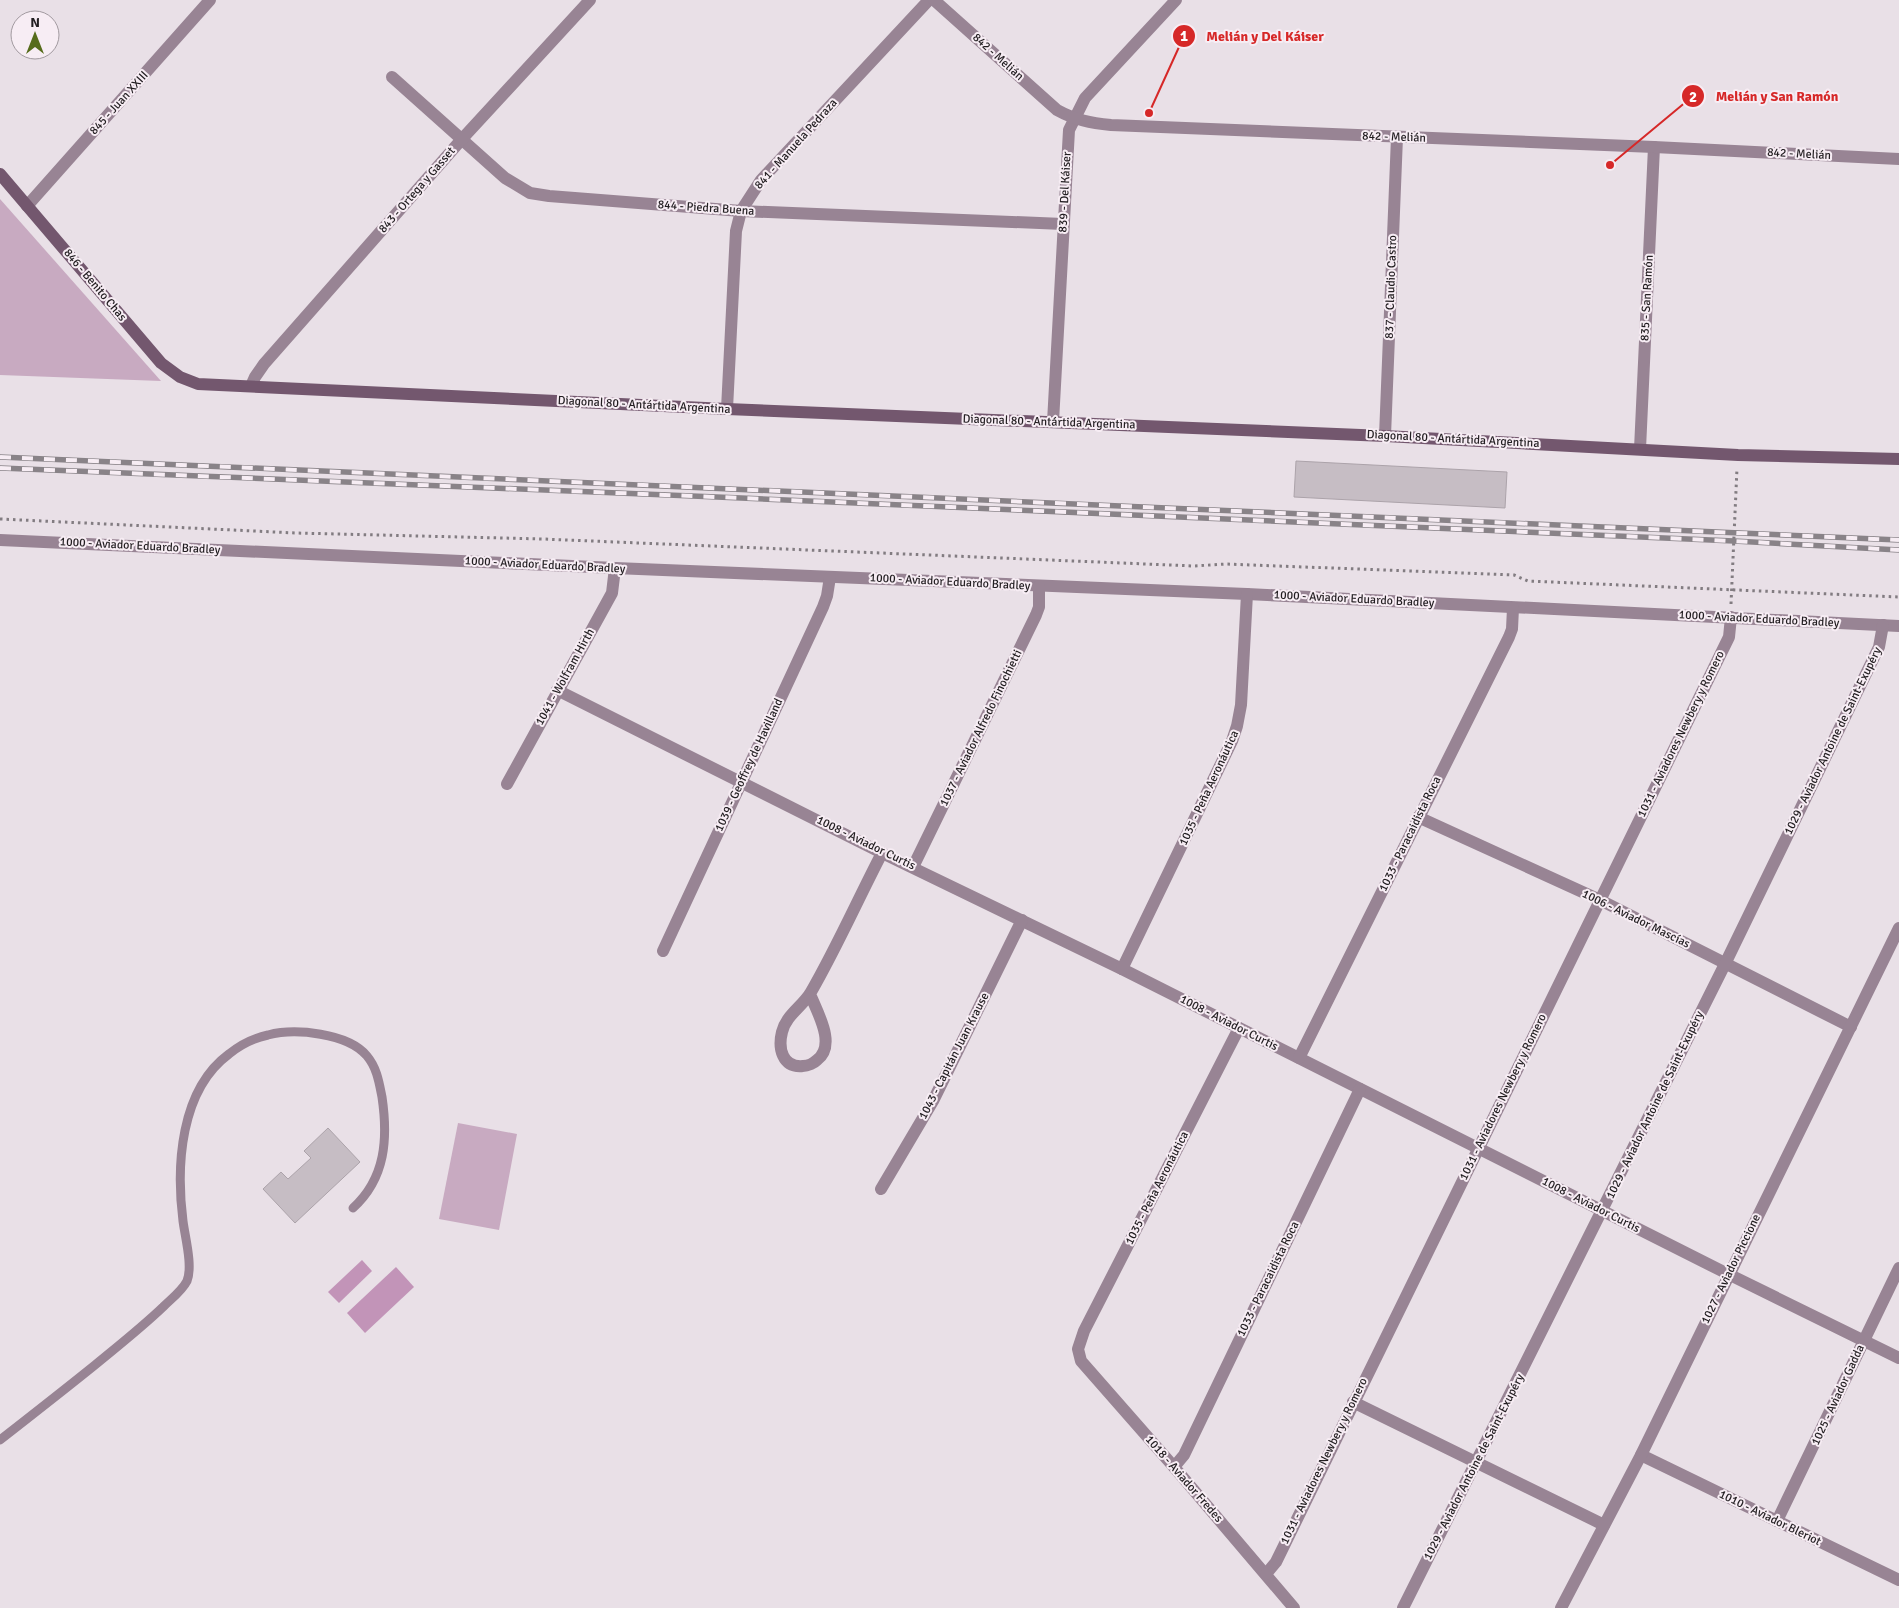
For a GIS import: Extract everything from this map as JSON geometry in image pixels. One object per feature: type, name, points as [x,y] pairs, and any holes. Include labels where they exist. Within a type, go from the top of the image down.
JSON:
[{"type":"main road","name":"846 - Benito Chas","points":[[0,174],[161,363],[180,377],[198,384]]},
{"type":"main road","name":"Diagonal 80 - Antártida Argentina","points":[[198,384],[727,409],[1385,436],[1738,454],[1899,459]]},
{"type":"street","name":"845 - Juan XXIII","points":[[28,206],[210,0]]},
{"type":"street","name":"843 - Ortega y Gasset","points":[[251,386],[264,364],[462,139],[590,0]]},
{"type":"street","name":"841 - Manuela Pedraza","points":[[727,409],[736,231],[741,211],[762,180],[928,0]]},
{"type":"street","name":"842 - Melián","points":[[934,0],[1058,110],[1074,119],[1089,123],[1899,159]]},
{"type":"street","name":"839 - Del Káiser","points":[[1053,422],[1068,139],[1074,119],[1085,98],[1176,0]]},
{"type":"street","name":"844 - Piedra Buena","points":[[392,77],[505,178],[530,193],[741,211],[1063,224]]},
{"type":"street","name":"837 - Claudio Castro","points":[[1385,436],[1397,137]]},
{"type":"street","name":"835 - San Ramón","points":[[1640,449],[1654,147]]},
{"type":"street","name":"1000 - Aviador Eduardo Bradley","points":[[0,540],[1247,594],[1899,626]]},
{"type":"street","name":"1041 - Wolfram Hirth","points":[[507,784],[612,592],[615,568]]},
{"type":"street","name":"1039 - Geoffrey de Havilland","points":[[663,951],[823,607],[830,577]]},
{"type":"street","name":"1037 - Aviador Alfredo Finochietti","points":[[913,867],[1036,615],[1039,607],[1039,586]]},
{"type":"street","name":"1035 - Peña Aeronáutica","points":[[1122,969],[1238,726],[1241,705],[1247,594]]},
{"type":"street","name":"1033 - Paracaidista Roca","points":[[1299,1058],[1509,637],[1512,628],[1513,608]]},
{"type":"street","name":"1031 - Aviadores Newbery y Romero","points":[[1266,1574],[1276,1562],[1729,637],[1731,617]]},
{"type":"street","name":"1029 - Aviador Antoine de Saint-Exupéry","points":[[1403,1608],[1725,964],[1879,647],[1883,625]]},
{"type":"street","name":"1008 - Aviador Curtis","points":[[558,690],[882,853],[1122,969],[1899,1358]]},
{"type":"street","name":"1006 - Aviador Mascías","points":[[1418,817],[1600,900],[1851,1027]]},
{"type":"street","points":[[810,994],[820,1017],[826,1045],[824,1053],[815,1062],[804,1066],[792,1065],[780,1052],[782,1030],[789,1018],[810,994],[882,853]]},
{"type":"street","name":"1043 - Capitán Juan Krause","points":[[881,1189],[933,1101],[1022,920]]},
{"type":"street","name":"1027 - Aviador Piccione","points":[[1561,1608],[1641,1455],[1899,928]]},
{"type":"street","name":"1035 - Peña Aeronáutica","points":[[1078,1349],[1084,1331],[1239,1028]]},
{"type":"street","name":"1033 - Paracaidista Roca","points":[[1174,1467],[1184,1455],[1360,1089]]},
{"type":"street","name":"1025 - Aviador Gadda","points":[[1777,1521],[1899,1268]]},
{"type":"street","name":"1018 - Aviador Fredes","points":[[1078,1349],[1081,1361],[1294,1608]]},
{"type":"street","points":[[1353,1402],[1604,1526]]},
{"type":"street","name":"1010 - Aviador Bleriot","points":[[1641,1455],[1899,1580]]},
{"type":"lane","points":[[0,1440],[147,1322],[184,1287],[188,1279],[189,1270],[181,1208],[181,1180],[187,1119],[194,1097],[204,1079],[217,1063],[230,1053],[252,1040],[270,1034],[292,1032],[337,1038],[355,1046],[366,1054],[374,1065],[378,1077],[385,1118],[385,1137],[378,1171],[372,1186],[366,1197],[353,1208]]},
{"type":"path","points":[[1731,617],[1738,454]]},
{"type":"path","points":[[0,519],[286,533],[544,539],[1194,566],[1226,564],[1514,575],[1528,580],[1899,597]]},
{"type":"shaded area","points":[[0,199],[161,381],[0,375]]},
{"type":"shaded area","points":[[458,1123],[517,1134],[499,1230],[439,1219]]},
{"type":"shaded area","points":[[362,1260],[372,1271],[339,1303],[328,1292]]},
{"type":"shaded area","points":[[396,1267],[414,1287],[365,1333],[347,1313]]},
{"type":"building","points":[[1296,461],[1507,472],[1505,508],[1294,497]]},
{"type":"building","points":[[328,1128],[360,1162],[295,1223],[263,1189],[281,1172],[288,1179],[311,1158],[304,1151]]},
{"type":"railway","points":[[0,457],[1899,540]]},
{"type":"railway","points":[[0,468],[741,498],[1734,541],[1899,550]]},
{"type":"place","name":"Melián y Del Káiser","points":[[1149,113]]},
{"type":"place","name":"Melián y San Ramón","points":[[1610,165]]}]
